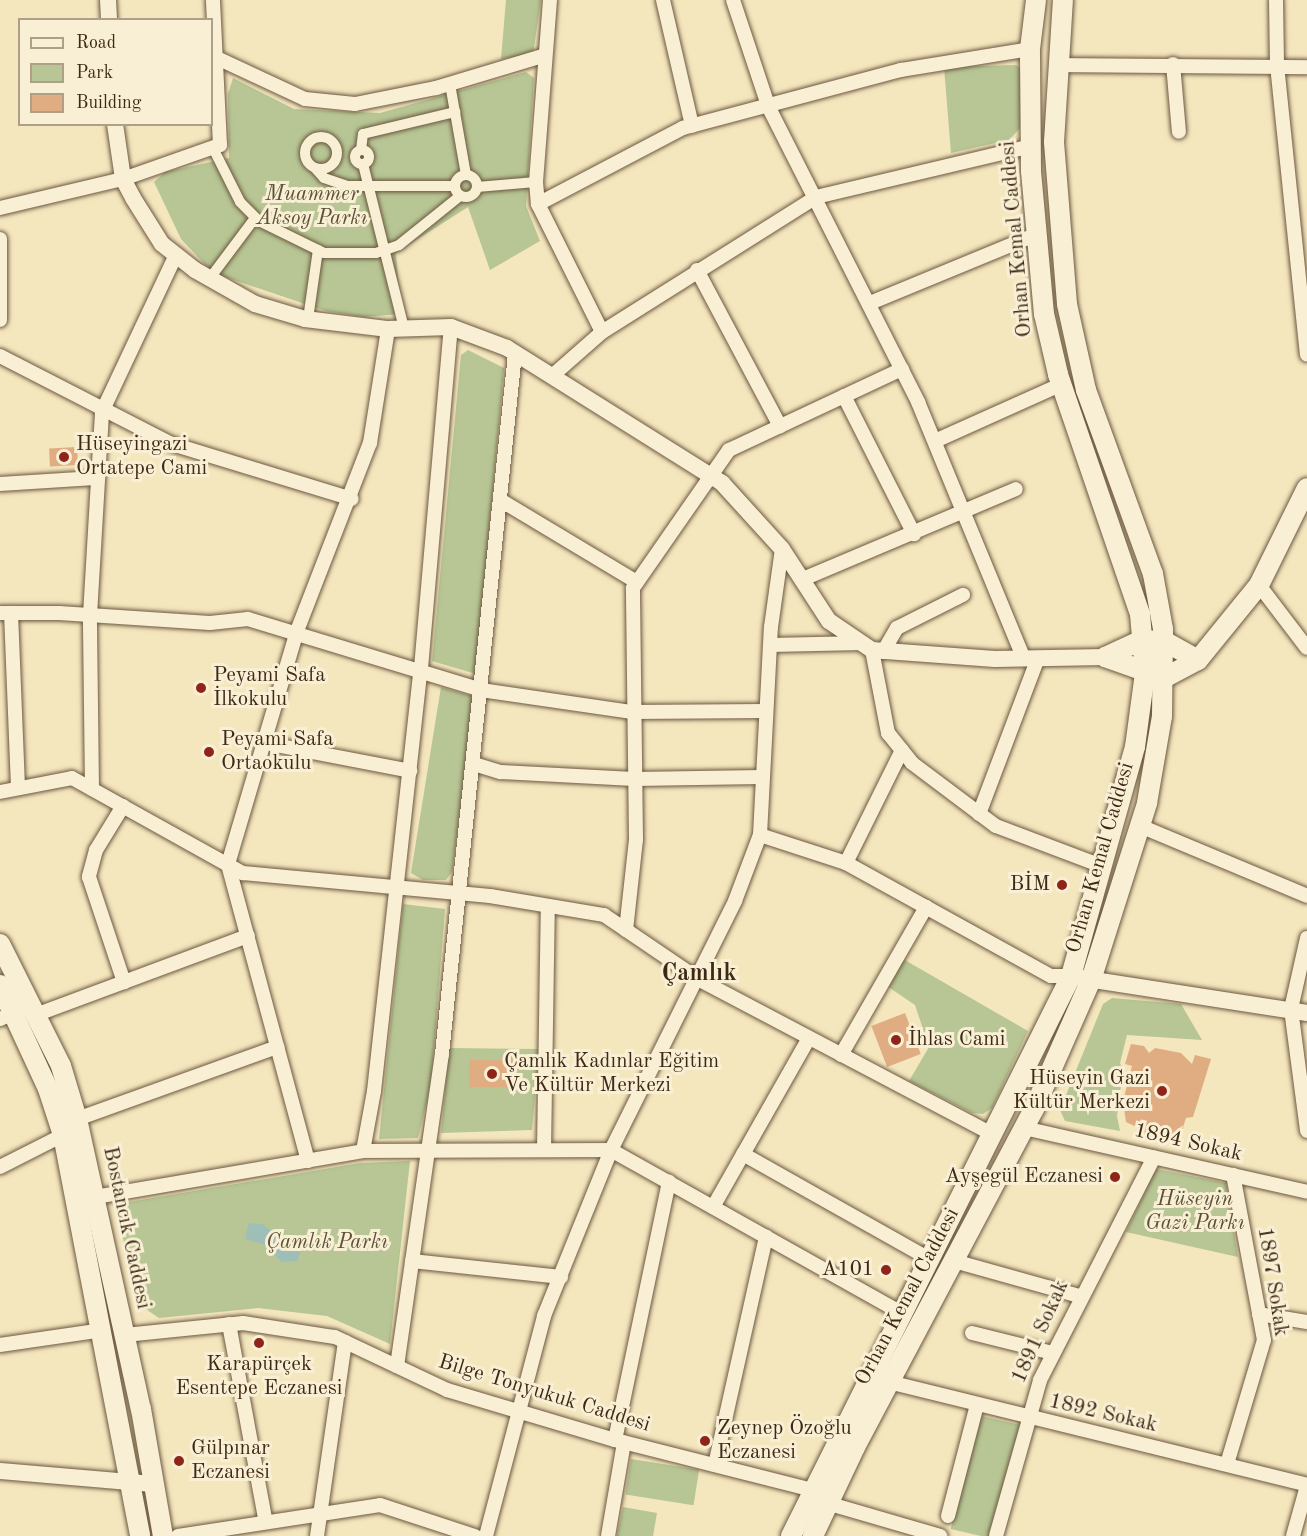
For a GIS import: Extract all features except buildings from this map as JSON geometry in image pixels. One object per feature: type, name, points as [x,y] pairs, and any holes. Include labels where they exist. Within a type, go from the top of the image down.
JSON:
[{"type":"main road","name":"Orhan Kemal Caddesi","points":[[1036,0],[1030,49],[1031,146],[1044,314],[1062,384],[1140,614],[1153,640]]},
{"type":"main road","name":"Orhan Kemal Caddesi","points":[[813,1536],[889,1382],[1024,1128],[1091,980],[1140,826],[1162,716],[1155,676],[1153,574],[1119,489],[1074,346],[1055,197],[1058,65],[1063,0]]},
{"type":"main road","points":[[1105,657],[1155,676],[1198,660],[1259,585],[1307,488]]},
{"type":"main road","points":[[1105,657],[1153,640],[1198,660]]},
{"type":"main road","name":"Orhan Kemal Caddesi","points":[[791,1536],[1071,976],[1155,676]]},
{"type":"main road","name":"Bostancık Caddesi","points":[[0,944],[38,1014],[62,1066],[77,1119],[125,1335],[163,1536]]},
{"type":"main road","name":"Bostancık Caddesi","points":[[0,985],[6,1017],[48,1089],[63,1135],[133,1484],[140,1536]]},
{"type":"main road","points":[[812,1490],[830,1504]]},
{"type":"street","points":[[108,0],[109,18]]},
{"type":"street","points":[[0,208],[123,179],[214,150],[220,145],[213,0]]},
{"type":"street","points":[[550,0],[543,56],[536,182],[538,204],[602,332]]},
{"type":"street","points":[[663,0],[692,126]]},
{"type":"street","points":[[733,0],[769,108],[902,369],[1031,658],[979,814]]},
{"type":"street","points":[[1276,0],[1277,66],[1307,354]]},
{"type":"street","points":[[538,204],[692,126],[769,108],[902,70],[1030,49]]},
{"type":"street","points":[[217,58],[305,99],[355,104],[450,84],[543,56]]},
{"type":"street","points":[[1173,64],[1179,132]]},
{"type":"street","points":[[1058,65],[1173,64],[1307,67]]},
{"type":"street","points":[[450,84],[466,175],[477,187]]},
{"type":"street","points":[[308,1161],[228,864],[297,631],[352,499],[381,398],[396,329],[384,250],[371,188],[363,165],[354,158],[361,150],[363,134],[455,112]]},
{"type":"street","points":[[115,126],[123,179],[146,220],[176,255],[210,278],[255,304],[308,319],[396,329],[451,327],[515,353],[709,474],[782,549],[830,621],[872,648],[888,733],[902,750],[996,826],[1102,866]]},
{"type":"street","points":[[552,376],[602,332],[816,197],[1031,146]]},
{"type":"street","points":[[214,150],[240,202],[255,218],[291,240],[318,250],[350,256],[384,250],[399,244],[457,191],[466,175]]},
{"type":"street","points":[[315,168],[324,178],[347,186],[457,191],[471,196],[477,187]]},
{"type":"street","points":[[477,187],[536,182]]},
{"type":"street","points":[[210,278],[255,218]]},
{"type":"street","points":[[870,303],[1037,234]]},
{"type":"street","points":[[0,239],[0,320]]},
{"type":"street","points":[[308,319],[318,250]]},
{"type":"street","points":[[93,789],[90,615],[95,478],[102,412],[176,255]]},
{"type":"street","points":[[697,270],[780,426]]},
{"type":"street","points":[[363,1151],[397,887],[421,668],[451,327]]},
{"type":"street","points":[[397,1366],[424,1151],[442,1054],[456,893],[474,764],[515,353]]},
{"type":"street","points":[[0,356],[102,412],[207,458],[352,499]]},
{"type":"street","points":[[626,930],[636,840],[632,712],[633,588],[709,474],[729,450],[902,369]]},
{"type":"street","points":[[935,441],[1062,384]]},
{"type":"street","points":[[844,396],[914,534]]},
{"type":"street","points":[[0,484],[95,478]]},
{"type":"street","points":[[803,579],[966,513],[1016,489]]},
{"type":"street","points":[[502,501],[637,582]]},
{"type":"street","points":[[486,1536],[516,1411],[561,1277],[612,1150],[698,979],[760,835],[770,645],[782,549]]},
{"type":"street","points":[[1259,585],[1307,648]]},
{"type":"street","points":[[872,648],[897,628],[963,596]]},
{"type":"street","points":[[18,789],[6,613],[90,615],[210,623],[248,619],[297,631],[390,664],[421,668],[481,690],[632,712],[765,711]]},
{"type":"street","points":[[770,645],[872,648],[1031,658],[1105,657]]},
{"type":"street","points":[[265,743],[410,771]]},
{"type":"street","points":[[846,863],[902,750]]},
{"type":"street","points":[[474,764],[501,772],[634,779],[762,777]]},
{"type":"street","points":[[0,792],[72,778],[243,873],[456,893],[604,915],[698,979],[992,1134]]},
{"type":"street","points":[[123,806],[96,850],[89,877],[124,982]]},
{"type":"street","points":[[1140,826],[1307,896]]},
{"type":"street","points":[[760,835],[846,863],[1051,976],[1071,976],[1299,1011]]},
{"type":"street","points":[[544,1150],[548,906]]},
{"type":"street","points":[[842,1055],[926,907]]},
{"type":"street","points":[[38,1014],[248,936]]},
{"type":"street","points":[[1307,938],[1299,1011],[1307,1131]]},
{"type":"street","points":[[713,1207],[809,1038]]},
{"type":"street","points":[[77,1119],[278,1047]]},
{"type":"street","name":"1894 Sokak","points":[[1024,1128],[1307,1192]]},
{"type":"street","points":[[0,1167],[63,1135]]},
{"type":"street","points":[[95,1197],[363,1151],[612,1150],[902,1312]]},
{"type":"street","points":[[743,1154],[929,1259]]},
{"type":"street","name":"1891 Sokak","points":[[996,1536],[1029,1419],[1053,1353],[1079,1296],[1154,1157]]},
{"type":"street","name":"1897 Sokak","points":[[1227,1464],[1264,1340],[1233,1175]]},
{"type":"street","points":[[608,1536],[620,1441],[669,1182]]},
{"type":"street","points":[[715,1465],[766,1237]]},
{"type":"street","points":[[412,1261],[561,1277]]},
{"type":"street","points":[[954,1261],[1079,1296]]},
{"type":"street","points":[[1259,1314],[1307,1322]]},
{"type":"street","name":"Bilge Tonyukuk Caddesi","points":[[125,1335],[243,1323],[345,1342],[447,1390],[620,1441],[812,1490]]},
{"type":"street","points":[[228,1324],[265,1519]]},
{"type":"street","points":[[0,1345],[103,1330]]},
{"type":"street","points":[[972,1333],[1053,1353]]},
{"type":"street","points":[[317,1536],[345,1342]]},
{"type":"street","name":"1892 Sokak","points":[[889,1382],[1029,1419],[1227,1464],[1307,1485]]},
{"type":"street","points":[[948,1516],[977,1405]]},
{"type":"street","points":[[1,1475],[153,1484]]},
{"type":"street","points":[[1293,1536],[1307,1485]]},
{"type":"street","points":[[830,1504],[940,1536]]},
{"type":"street","points":[[178,1536],[265,1519],[380,1505],[475,1536]]},
{"type":"green space","points":[[506,0],[541,0],[533,54],[501,59]]},
{"type":"green space","points":[[1016,65],[1023,70],[1021,127],[1009,140],[951,153],[944,67]]},
{"type":"green space","name":"Muammer Aksoy Parkı","points":[[526,72],[534,78],[526,206],[540,241],[490,270],[468,207],[396,253],[401,314],[364,317],[326,311],[213,273],[181,239],[154,182],[165,172],[229,158],[228,94],[233,78],[294,109],[380,113]]},
{"type":"green space","points":[[468,350],[504,368],[476,674],[432,661],[461,355]]},
{"type":"green space","points":[[441,687],[471,696],[474,705],[452,872],[446,880],[423,880],[411,873]]},
{"type":"green space","points":[[403,904],[445,909],[431,1084],[418,1138],[379,1139]]},
{"type":"green space","points":[[903,959],[1028,1031],[992,1108],[983,1114],[972,1113],[909,1081],[929,1047],[915,1005],[887,986]]},
{"type":"green space","points":[[1112,998],[1181,1004],[1202,1040],[1127,1035],[1120,1063],[1123,1071],[1117,1116],[1120,1131],[1065,1121],[1060,1110],[1103,1004]]},
{"type":"green space","points":[[449,1048],[539,1049],[532,1130],[441,1133]]},
{"type":"green space","name":"Çamlık Parkı","points":[[410,1161],[390,1344],[327,1316],[258,1308],[159,1318],[134,1301],[117,1204],[360,1163]]},
{"type":"green space","name":"Hüseyin Gazi Parkı","points":[[1156,1169],[1226,1183],[1238,1257],[1126,1232]]},
{"type":"green space","points":[[977,1415],[1022,1425],[996,1536],[981,1536],[951,1529]]},
{"type":"green space","points":[[631,1459],[699,1470],[694,1505],[625,1495]]},
{"type":"green space","points":[[623,1507],[657,1513],[653,1536],[617,1536]]},
{"type":"water","points":[[249,1223],[262,1224],[278,1236],[297,1235],[303,1246],[297,1261],[282,1262],[263,1244],[245,1239]]},
{"type":"place","name":"Hüseyingazi Ortatepe Cami","points":[[64,457]]},
{"type":"place","name":"Peyami Safa İlkokulu","points":[[201,688]]},
{"type":"place","name":"Peyami Safa Ortaokulu","points":[[209,752]]},
{"type":"place","name":"BİM","points":[[1062,885]]},
{"type":"place","name":"İhlas Cami","points":[[896,1040]]},
{"type":"place","name":"Çamlık Kadınlar Eğitim Ve Kültür Merkezi","points":[[492,1074]]},
{"type":"place","name":"Hüseyin Gazi Kültür Merkezi","points":[[1162,1091]]},
{"type":"place","name":"Ayşegül Eczanesi","points":[[1115,1177]]},
{"type":"place","name":"A101","points":[[886,1270]]},
{"type":"place","name":"Karapürçek Esentepe Eczanesi","points":[[259,1343]]},
{"type":"place","name":"Zeynep Özoğlu Eczanesi","points":[[705,1441]]},
{"type":"place","name":"Gülpınar Eczanesi","points":[[179,1461]]},
{"type":"district","name":"Çamlık","points":[[699,975]]}]
